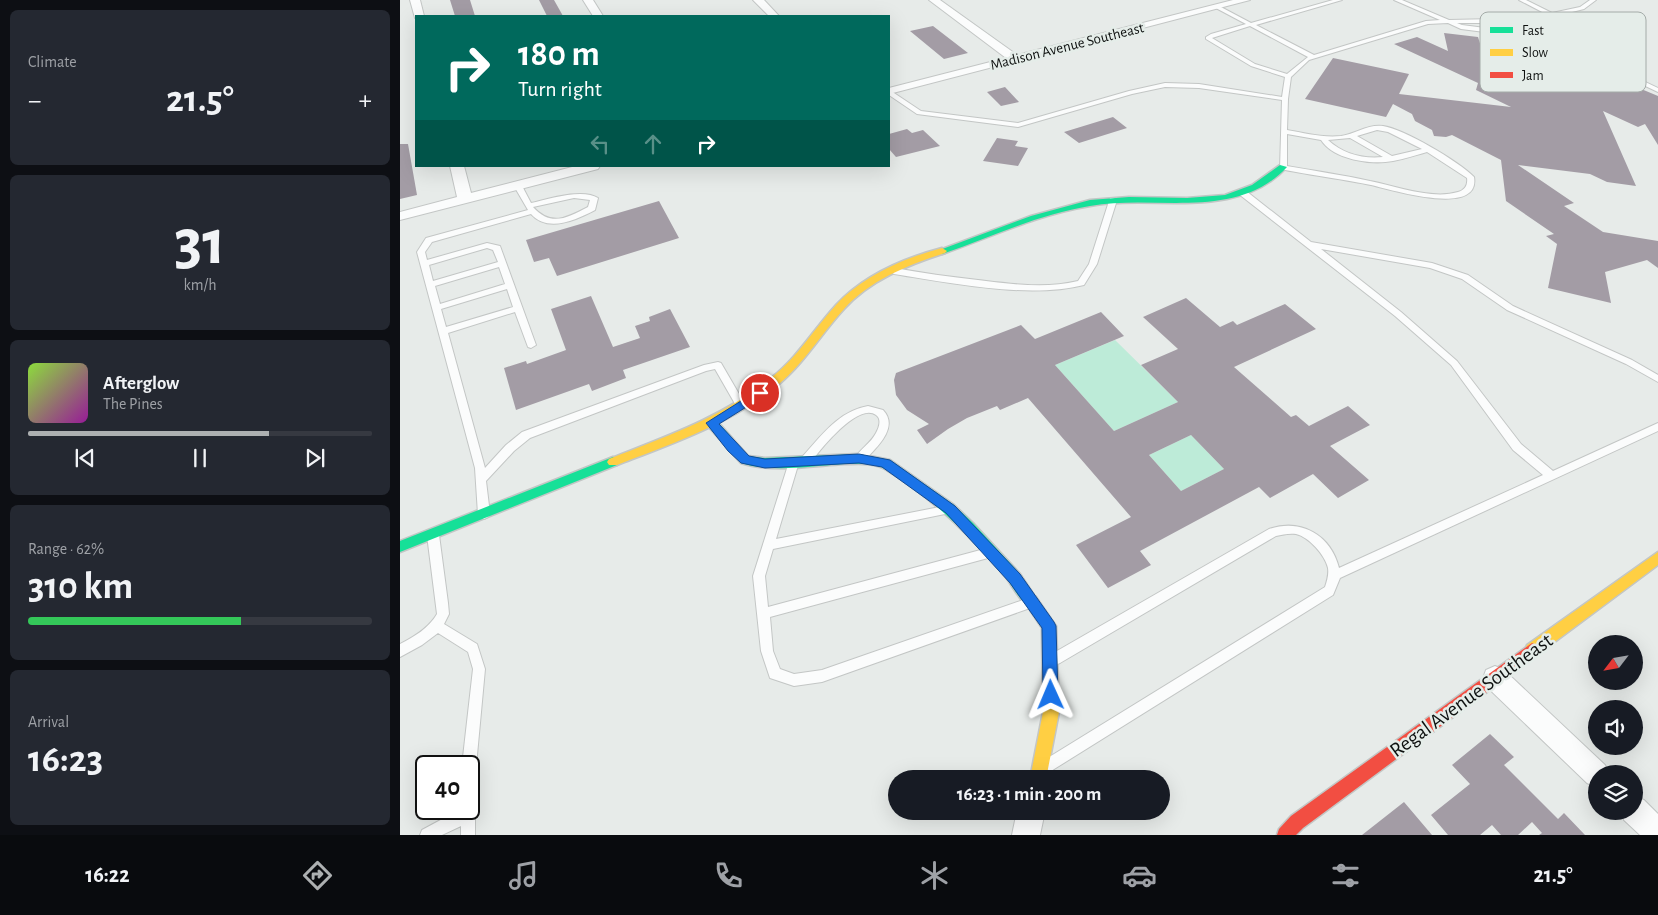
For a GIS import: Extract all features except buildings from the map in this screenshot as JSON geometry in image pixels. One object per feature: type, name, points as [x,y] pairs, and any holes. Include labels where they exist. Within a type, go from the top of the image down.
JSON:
[{"type":"street","points":[[415,0],[420,15]]},
{"type":"street","points":[[588,0],[597,15]]},
{"type":"street","points":[[758,0],[773,15]]},
{"type":"street","points":[[934,0],[1015,59]]},
{"type":"street","name":"Madison Avenue Southeast","points":[[890,91],[1244,0]]},
{"type":"street","points":[[457,167],[465,199]]},
{"type":"street","points":[[400,216],[589,167]]},
{"type":"street","points":[[400,547],[712,423],[741,406],[787,372],[851,296],[892,270],[1060,211],[1092,202],[1113,200],[1196,202],[1243,193],[1267,180],[1283,167]]},
{"type":"street","points":[[712,423],[732,448],[745,460],[765,464],[859,459],[886,463],[950,509],[992,552],[1032,601],[1049,626],[1051,712],[1039,770]]},
{"type":"street","name":"Regal Avenue Southeast","points":[[1285,835],[1297,822],[1658,558]]},
{"type":"street","points":[[1495,678],[1588,766]]},
{"type":"street","points":[[1643,819],[1658,833]]},
{"type":"street","points":[[1026,835],[1029,820]]},
{"type":"lane","points":[[1288,76],[1257,67],[1208,38],[1339,0]]},
{"type":"lane","points":[[1396,0],[1444,21],[1465,28],[1480,30]]},
{"type":"lane","points":[[1522,0],[1546,12]]},
{"type":"lane","points":[[1565,12],[1586,7],[1593,0]]},
{"type":"lane","points":[[1217,7],[1313,56]]},
{"type":"lane","points":[[1284,132],[1337,139],[1383,128],[1426,150],[1470,177],[1471,184],[1467,191],[1447,197],[1425,196],[1372,183],[1283,167],[1284,132],[1285,99],[1288,76],[1304,61],[1313,56],[1428,22],[1480,21]]},
{"type":"lane","points":[[1646,84],[1658,90]]},
{"type":"lane","points":[[890,92],[919,113],[1018,125],[1132,92],[1166,85],[1199,86],[1285,99]]},
{"type":"lane","points":[[1351,136],[1392,159]]},
{"type":"lane","points":[[1323,137],[1325,143],[1356,159],[1370,161],[1392,159],[1426,150]]},
{"type":"lane","points":[[484,514],[480,468],[420,252],[429,240],[532,208],[574,196],[594,198],[592,208],[577,217],[560,221],[546,220],[536,215],[532,208],[518,186]]},
{"type":"lane","points":[[1243,193],[1398,314],[1454,363],[1516,447],[1551,475]]},
{"type":"lane","points":[[892,270],[942,280],[1046,289],[1064,288],[1081,283],[1093,264],[1113,200]]},
{"type":"lane","points":[[1309,244],[1432,266],[1465,277],[1510,308],[1629,362],[1658,379]]},
{"type":"lane","points":[[424,264],[487,245],[498,248],[531,345]]},
{"type":"lane","points":[[430,285],[503,263]]},
{"type":"lane","points":[[436,308],[510,285]]},
{"type":"lane","points":[[443,331],[518,308]]},
{"type":"lane","points":[[480,481],[510,448],[526,435],[704,368],[718,365],[741,406]]},
{"type":"lane","points":[[859,459],[879,436],[885,422],[884,416],[878,410],[867,409],[837,426],[799,462],[768,545],[759,576],[767,651],[775,674],[794,680],[822,676],[1032,601]]},
{"type":"lane","points":[[1335,574],[1658,427]]},
{"type":"lane","points":[[768,545],[950,509]]},
{"type":"lane","points":[[1046,770],[1329,591],[1335,574],[1331,558],[1318,543],[1301,531],[1288,529],[1273,532],[1050,662]]},
{"type":"lane","points":[[400,651],[437,626],[443,614],[433,535]]},
{"type":"lane","points":[[762,614],[992,552]]},
{"type":"lane","points":[[437,626],[473,648],[479,669],[470,755]]},
{"type":"lane","points":[[427,835],[453,820]]},
{"type":"lane","points":[[468,820],[468,835]]},
{"type":"green space","points":[[1115,340],[1178,402],[1114,431],[1055,365]]},
{"type":"green space","points":[[1191,435],[1224,469],[1181,491],[1149,455]]},
{"type":"traffic: fast","points":[[942,251],[1034,218],[1090,203],[1109,200],[1187,201],[1226,197],[1255,186],[1283,167]]},
{"type":"traffic: fast","points":[[712,423],[745,460],[765,463],[859,459],[886,463],[950,509],[969,527],[1015,578],[1031,601]]},
{"type":"traffic: fast","points":[[400,547],[613,462]]},
{"type":"traffic: slow","points":[[613,462],[697,428],[757,395],[784,373],[850,297],[874,280],[900,266],[942,251]]},
{"type":"traffic: slow","points":[[1532,650],[1658,558]]},
{"type":"traffic: slow","points":[[1031,601],[1049,626],[1051,712],[1040,770]]},
{"type":"traffic: jam","points":[[1285,835],[1297,822],[1532,650]]},
{"type":"route","points":[[760,393],[712,423],[732,448],[745,460],[765,464],[859,459],[886,463],[950,509],[1015,578],[1049,626],[1051,695]]}]
